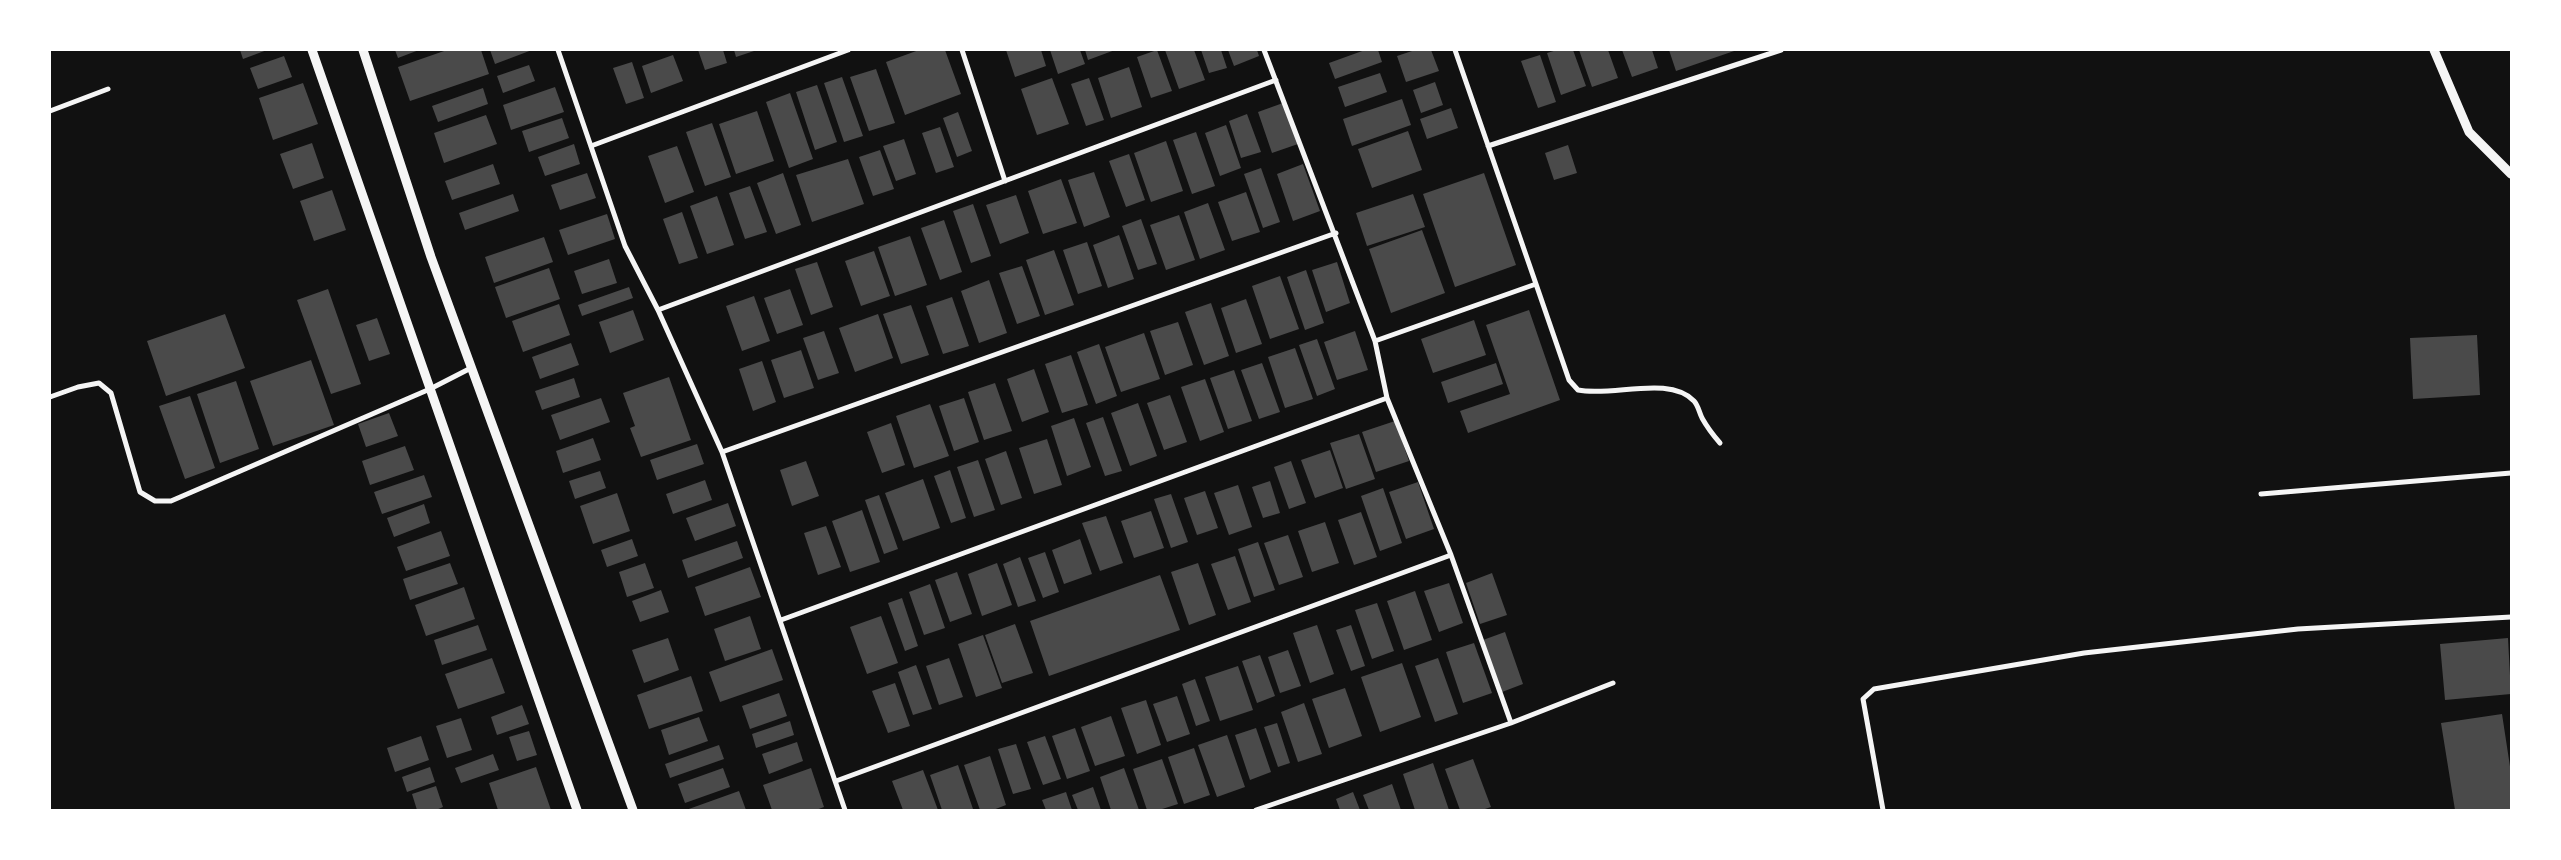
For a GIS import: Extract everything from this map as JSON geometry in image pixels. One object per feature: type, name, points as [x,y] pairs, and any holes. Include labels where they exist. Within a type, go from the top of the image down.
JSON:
[{"type":"street","points":[[312,50],[577,810]]},
{"type":"street","points":[[363,50],[430,257],[633,810]]},
{"type":"street","points":[[558,50],[625,246],[658,310],[722,452],[845,810]]},
{"type":"street","points":[[591,146],[848,50]]},
{"type":"street","points":[[962,50],[1005,181]]},
{"type":"street","points":[[1264,50],[1336,233],[1375,341],[1387,398],[1451,554],[1511,724]]},
{"type":"street","points":[[1455,50],[1569,380],[1578,390],[1602,393],[1658,388],[1680,390],[1696,402],[1708,428],[1720,443]]},
{"type":"street","points":[[1488,146],[1781,50]]},
{"type":"street","points":[[2434,50],[2469,132],[2511,174]]},
{"type":"street","points":[[658,310],[1276,80]]},
{"type":"street","points":[[50,111],[108,89]]},
{"type":"street","points":[[722,452],[1336,233]]},
{"type":"street","points":[[1375,341],[1536,284]]},
{"type":"street","points":[[50,397],[78,387],[99,384],[111,394],[140,492],[155,501],[171,501],[430,389],[471,368]]},
{"type":"street","points":[[781,620],[1387,398]]},
{"type":"street","points":[[2261,494],[2511,473]]},
{"type":"street","points":[[836,781],[1451,554]]},
{"type":"street","points":[[1883,810],[1862,699],[1874,689],[2103,650],[2298,629],[2511,617]]},
{"type":"street","points":[[1256,810],[1511,724],[1613,683]]},
{"type":"building","points":[[240,50],[267,50],[243,59]]},
{"type":"building","points":[[395,50],[419,50],[398,58]]},
{"type":"building","points":[[447,50],[481,50],[489,74],[410,101],[398,67]]},
{"type":"building","points":[[490,50],[532,50],[495,64]]},
{"type":"building","points":[[698,50],[723,50],[727,63],[705,70]]},
{"type":"building","points":[[734,50],[757,50],[736,57]]},
{"type":"building","points":[[919,50],[945,50],[961,94],[905,115],[886,62]]},
{"type":"building","points":[[1006,50],[1041,50],[1046,66],[1015,77]]},
{"type":"building","points":[[1050,50],[1080,50],[1085,64],[1058,74]]},
{"type":"building","points":[[1085,50],[1115,50],[1088,60]]},
{"type":"building","points":[[1157,50],[1172,91],[1151,98],[1137,57]]},
{"type":"building","points":[[1165,50],[1194,50],[1205,80],[1179,89]]},
{"type":"building","points":[[1201,50],[1221,50],[1227,68],[1209,73]]},
{"type":"building","points":[[1228,50],[1257,50],[1259,56],[1234,66]]},
{"type":"building","points":[[1365,50],[1378,50],[1382,62],[1335,79],[1329,63]]},
{"type":"building","points":[[1415,50],[1431,50],[1439,71],[1406,82],[1397,56]]},
{"type":"building","points":[[1557,50],[1573,50],[1586,86],[1561,95],[1547,53]]},
{"type":"building","points":[[1579,50],[1608,50],[1618,78],[1592,87]]},
{"type":"building","points":[[1622,50],[1652,50],[1658,68],[1632,77]]},
{"type":"building","points":[[1669,50],[1737,50],[1676,71]]},
{"type":"building","points":[[673,55],[683,81],[651,93],[642,66]]},
{"type":"building","points":[[1540,55],[1556,102],[1538,108],[1521,61]]},
{"type":"building","points":[[284,56],[292,77],[258,89],[250,68]]},
{"type":"building","points":[[632,62],[644,98],[626,104],[613,68]]},
{"type":"building","points":[[529,65],[535,81],[503,93],[497,76]]},
{"type":"building","points":[[1129,67],[1142,107],[1111,118],[1098,78]]},
{"type":"building","points":[[876,69],[895,123],[869,131],[850,77]]},
{"type":"building","points":[[1380,73],[1387,92],[1345,107],[1338,87]]},
{"type":"building","points":[[842,77],[863,136],[844,142],[824,83]]},
{"type":"building","points":[[1052,78],[1069,124],[1037,135],[1021,89]]},
{"type":"building","points":[[1089,78],[1104,120],[1086,126],[1071,84]]},
{"type":"building","points":[[1435,82],[1443,105],[1421,113],[1413,90]]},
{"type":"building","points":[[303,83],[318,124],[273,140],[259,98]]},
{"type":"building","points":[[817,85],[837,142],[815,150],[796,92]]},
{"type":"building","points":[[555,87],[564,112],[511,130],[503,105]]},
{"type":"building","points":[[483,88],[488,104],[438,122],[432,106]]},
{"type":"building","points":[[790,93],[813,159],[789,168],[766,102]]},
{"type":"building","points":[[1402,99],[1411,125],[1352,146],[1343,119]]},
{"type":"building","points":[[1283,103],[1298,144],[1272,153],[1258,112]]},
{"type":"building","points":[[1451,108],[1458,128],[1427,139],[1420,119]]},
{"type":"building","points":[[757,111],[774,161],[736,174],[719,124]]},
{"type":"building","points":[[958,112],[972,151],[957,157],[943,118]]},
{"type":"building","points":[[1247,114],[1261,152],[1241,158],[1229,121]]},
{"type":"building","points":[[486,115],[497,144],[444,163],[434,133]]},
{"type":"building","points":[[562,118],[569,138],[529,152],[522,131]]},
{"type":"building","points":[[712,123],[731,177],[705,186],[686,132]]},
{"type":"building","points":[[1226,125],[1241,168],[1220,176],[1205,133]]},
{"type":"building","points":[[940,127],[954,167],[936,173],[922,133]]},
{"type":"building","points":[[1408,131],[1422,170],[1372,188],[1358,149]]},
{"type":"building","points":[[1196,132],[1215,186],[1192,194],[1173,140]]},
{"type":"building","points":[[904,139],[916,174],[896,181],[883,146]]},
{"type":"building","points":[[1166,141],[1183,191],[1151,202],[1134,153]]},
{"type":"building","points":[[312,143],[324,178],[293,189],[280,154]]},
{"type":"building","points":[[574,144],[580,164],[545,176],[538,157]]},
{"type":"building","points":[[1568,145],[1577,173],[1554,180],[1545,153]]},
{"type":"building","points":[[677,146],[694,192],[665,203],[648,156]]},
{"type":"building","points":[[880,150],[894,189],[873,196],[859,157]]},
{"type":"building","points":[[1129,154],[1145,200],[1126,207],[1109,161]]},
{"type":"building","points":[[848,159],[864,204],[812,222],[796,175]]},
{"type":"building","points":[[493,164],[500,184],[452,200],[445,181]]},
{"type":"building","points":[[1303,164],[1320,211],[1293,221],[1277,174]]},
{"type":"building","points":[[1261,168],[1280,222],[1263,228],[1244,174]]},
{"type":"building","points":[[1094,172],[1110,217],[1084,227],[1068,180]]},
{"type":"building","points":[[587,173],[596,198],[560,210],[551,185]]},
{"type":"building","points":[[783,173],[801,225],[776,234],[757,183]]},
{"type":"building","points":[[1484,173],[1516,265],[1455,287],[1423,194]]},
{"type":"building","points":[[1061,179],[1077,223],[1043,234],[1028,191]]},
{"type":"building","points":[[750,186],[767,232],[745,239],[729,193]]},
{"type":"building","points":[[332,190],[346,230],[314,241],[300,201]]},
{"type":"building","points":[[1246,192],[1260,232],[1232,241],[1218,202]]},
{"type":"building","points":[[513,194],[519,211],[465,230],[459,213]]},
{"type":"building","points":[[1413,194],[1425,227],[1367,246],[1356,213]]},
{"type":"building","points":[[1016,195],[1029,233],[1000,244],[986,205]]},
{"type":"building","points":[[717,196],[734,245],[707,254],[690,206]]},
{"type":"building","points":[[1208,203],[1225,250],[1200,259],[1184,212]]},
{"type":"building","points":[[973,204],[991,256],[971,263],[953,211]]},
{"type":"building","points":[[682,212],[698,258],[679,264],[663,219]]},
{"type":"building","points":[[607,214],[615,239],[568,255],[559,230]]},
{"type":"building","points":[[1179,215],[1195,260],[1166,270],[1150,225]]},
{"type":"building","points":[[1141,219],[1157,264],[1138,270],[1122,226]]},
{"type":"building","points":[[944,220],[962,272],[940,280],[921,228]]},
{"type":"building","points":[[1422,230],[1445,293],[1391,313],[1369,249]]},
{"type":"building","points":[[1119,235],[1134,279],[1108,288],[1093,245]]},
{"type":"building","points":[[910,236],[927,285],[895,296],[878,247]]},
{"type":"building","points":[[544,237],[553,262],[494,283],[485,257]]},
{"type":"building","points":[[1087,242],[1102,286],[1078,294],[1063,250]]},
{"type":"building","points":[[1054,250],[1074,305],[1045,315],[1026,260]]},
{"type":"building","points":[[874,251],[890,296],[861,306],[845,261]]},
{"type":"building","points":[[609,259],[617,283],[582,294],[574,271]]},
{"type":"building","points":[[817,262],[833,307],[811,315],[795,269]]},
{"type":"building","points":[[1337,262],[1350,303],[1326,312],[1312,270]]},
{"type":"building","points":[[1022,266],[1040,316],[1017,324],[999,273]]},
{"type":"building","points":[[549,268],[560,299],[506,318],[495,287]]},
{"type":"building","points":[[1306,270],[1324,323],[1305,330],[1287,277]]},
{"type":"building","points":[[1280,276],[1299,329],[1270,339],[1252,286]]},
{"type":"building","points":[[989,280],[1007,333],[979,343],[961,291]]},
{"type":"building","points":[[629,287],[633,298],[582,316],[578,305]]},
{"type":"building","points":[[328,289],[361,384],[331,394],[297,300]]},
{"type":"building","points":[[790,289],[803,325],[777,334],[764,298]]},
{"type":"building","points":[[754,296],[770,341],[742,351],[726,306]]},
{"type":"building","points":[[952,297],[969,346],[943,354],[926,306]]},
{"type":"building","points":[[1246,299],[1262,344],[1236,353],[1221,308]]},
{"type":"building","points":[[1211,303],[1229,356],[1204,365],[1185,312]]},
{"type":"building","points":[[559,304],[570,335],[523,352],[512,321]]},
{"type":"building","points":[[911,305],[929,355],[901,364],[883,314]]},
{"type":"building","points":[[633,310],[644,340],[610,353],[599,322]]},
{"type":"building","points":[[1529,310],[1560,400],[1468,433],[1460,411],[1510,394],[1486,325]]},
{"type":"building","points":[[225,314],[245,368],[166,396],[147,341]]},
{"type":"building","points":[[878,314],[893,358],[855,372],[839,328]]},
{"type":"building","points":[[377,318],[390,354],[369,361],[356,325]]},
{"type":"building","points":[[1474,320],[1486,355],[1433,373],[1421,339]]},
{"type":"building","points":[[1178,322],[1193,365],[1165,375],[1150,331]]},
{"type":"building","points":[[824,331],[839,373],[818,380],[803,338]]},
{"type":"building","points":[[1355,331],[1368,370],[1337,380],[1324,342]]},
{"type":"building","points":[[1144,333],[1160,379],[1121,392],[1105,347]]},
{"type":"building","points":[[2477,335],[2480,395],[2413,399],[2410,338]]},
{"type":"building","points":[[1317,339],[1335,389],[1317,396],[1299,345]]},
{"type":"building","points":[[571,343],[579,365],[540,379],[532,357]]},
{"type":"building","points":[[1099,344],[1117,396],[1096,404],[1077,352]]},
{"type":"building","points":[[1295,348],[1313,399],[1285,408],[1268,357]]},
{"type":"building","points":[[801,350],[814,388],[784,398],[771,360]]},
{"type":"building","points":[[1071,355],[1088,405],[1062,413],[1045,364]]},
{"type":"building","points":[[311,360],[334,425],[273,446],[250,381]]},
{"type":"building","points":[[762,361],[776,402],[753,411],[739,369]]},
{"type":"building","points":[[1262,363],[1280,412],[1259,419],[1241,370]]},
{"type":"building","points":[[1496,363],[1503,384],[1448,403],[1441,382]]},
{"type":"building","points":[[1034,369],[1049,412],[1022,422],[1007,379]]},
{"type":"building","points":[[1234,370],[1252,421],[1228,429],[1210,378]]},
{"type":"building","points":[[669,377],[691,440],[641,457],[630,428],[635,426],[623,393]]},
{"type":"building","points":[[574,378],[580,397],[542,410],[535,391]]},
{"type":"building","points":[[1205,379],[1224,432],[1200,441],[1181,387]]},
{"type":"building","points":[[236,381],[259,449],[220,463],[197,394]]},
{"type":"building","points":[[995,383],[1012,431],[984,440],[968,392]]},
{"type":"building","points":[[1170,395],[1187,442],[1164,450],[1147,403]]},
{"type":"building","points":[[190,396],[215,468],[185,479],[159,406]]},
{"type":"building","points":[[601,398],[610,422],[560,440],[551,415]]},
{"type":"building","points":[[964,398],[979,442],[954,451],[939,406]]},
{"type":"building","points":[[1138,403],[1157,456],[1130,466],[1111,413]]},
{"type":"building","points":[[930,404],[949,456],[914,468],[896,416]]},
{"type":"building","points":[[389,413],[398,436],[366,447],[358,424]]},
{"type":"building","points":[[1103,417],[1122,471],[1105,476],[1086,423]]},
{"type":"building","points":[[1074,418],[1091,467],[1067,476],[1051,426]]},
{"type":"building","points":[[1395,421],[1409,461],[1376,472],[1362,432]]},
{"type":"building","points":[[891,423],[905,465],[882,473],[867,432]]},
{"type":"building","points":[[1359,434],[1375,479],[1346,489],[1330,443]]},
{"type":"building","points":[[593,438],[601,460],[563,473],[556,451]]},
{"type":"building","points":[[1047,439],[1062,485],[1034,494],[1019,448]]},
{"type":"building","points":[[697,444],[704,464],[657,480],[650,460]]},
{"type":"building","points":[[405,446],[414,470],[370,485],[362,461]]},
{"type":"building","points":[[1330,450],[1343,488],[1315,498],[1301,460]]},
{"type":"building","points":[[1006,451],[1022,498],[1001,505],[985,459]]},
{"type":"building","points":[[978,460],[995,510],[974,517],[957,467]]},
{"type":"building","points":[[806,461],[819,496],[792,506],[780,470]]},
{"type":"building","points":[[1291,461],[1306,503],[1289,509],[1274,467]]},
{"type":"building","points":[[950,470],[966,518],[951,523],[934,476]]},
{"type":"building","points":[[600,471],[606,488],[575,499],[569,481]]},
{"type":"building","points":[[424,475],[432,497],[382,514],[374,492]]},
{"type":"building","points":[[923,479],[940,528],[903,541],[885,493]]},
{"type":"building","points":[[705,480],[712,500],[673,514],[666,494]]},
{"type":"building","points":[[1270,481],[1280,513],[1263,518],[1252,487]]},
{"type":"building","points":[[1418,482],[1434,529],[1406,539],[1389,492]]},
{"type":"building","points":[[1238,485],[1252,527],[1229,535],[1214,493]]},
{"type":"building","points":[[1383,488],[1402,543],[1380,551],[1361,496]]},
{"type":"building","points":[[1205,491],[1218,528],[1197,535],[1184,498]]},
{"type":"building","points":[[617,493],[630,531],[593,544],[580,506]]},
{"type":"building","points":[[1171,494],[1188,542],[1171,548],[1154,499]]},
{"type":"building","points":[[879,495],[898,549],[884,554],[865,500]]},
{"type":"building","points":[[728,503],[736,526],[695,541],[686,518]]},
{"type":"building","points":[[424,504],[430,523],[394,537],[387,518]]},
{"type":"building","points":[[862,510],[880,562],[850,572],[832,521]]},
{"type":"building","points":[[1151,511],[1164,548],[1134,558],[1121,521]]},
{"type":"building","points":[[1361,512],[1377,557],[1354,565],[1338,520]]},
{"type":"building","points":[[1106,516],[1123,563],[1100,571],[1082,523]]},
{"type":"building","points":[[1325,522],[1339,563],[1312,572],[1298,531]]},
{"type":"building","points":[[826,526],[841,567],[818,575],[804,533]]},
{"type":"building","points":[[441,531],[450,556],[406,571],[397,547]]},
{"type":"building","points":[[1288,535],[1303,577],[1279,585],[1264,543]]},
{"type":"building","points":[[632,539],[638,556],[607,567],[601,550]]},
{"type":"building","points":[[1080,539],[1092,574],[1064,584],[1052,550]]},
{"type":"building","points":[[737,541],[743,558],[688,578],[682,560]]},
{"type":"building","points":[[1258,542],[1275,590],[1254,597],[1238,549]]},
{"type":"building","points":[[1045,552],[1059,592],[1043,598],[1028,558]]},
{"type":"building","points":[[1235,556],[1251,602],[1228,610],[1211,564]]},
{"type":"building","points":[[1020,557],[1036,601],[1018,607],[1003,564]]},
{"type":"building","points":[[450,563],[458,584],[410,600],[403,579]]},
{"type":"building","points":[[645,563],[654,588],[627,597],[619,572]]},
{"type":"building","points":[[997,563],[1012,605],[982,616],[968,574]]},
{"type":"building","points":[[1198,563],[1216,615],[1189,625],[1171,572]]},
{"type":"building","points":[[750,567],[761,597],[705,616],[695,587]]},
{"type":"building","points":[[957,572],[972,614],[950,622],[935,580]]},
{"type":"building","points":[[1492,573],[1507,615],[1480,624],[1466,583]]},
{"type":"building","points":[[1160,575],[1180,630],[1049,676],[1030,621]]},
{"type":"building","points":[[1449,583],[1463,623],[1439,632],[1424,591]]},
{"type":"building","points":[[930,584],[945,628],[924,635],[909,592]]},
{"type":"building","points":[[464,587],[475,619],[426,636],[415,605]]},
{"type":"building","points":[[661,590],[669,612],[640,622],[632,601]]},
{"type":"building","points":[[1415,591],[1432,640],[1404,650],[1387,601]]},
{"type":"building","points":[[902,598],[918,646],[905,651],[888,603]]},
{"type":"building","points":[[1377,603],[1394,651],[1372,659],[1355,610]]},
{"type":"building","points":[[750,616],[761,649],[725,661],[714,629]]},
{"type":"building","points":[[881,616],[898,663],[867,674],[850,627]]},
{"type":"building","points":[[1015,624],[1033,673],[1002,683],[985,635]]},
{"type":"building","points":[[478,625],[487,650],[442,665],[434,640]]},
{"type":"building","points":[[1317,625],[1334,674],[1310,683],[1293,633]]},
{"type":"building","points":[[1351,625],[1365,666],[1351,671],[1336,630]]},
{"type":"building","points":[[1505,632],[1523,684],[1502,692],[1483,640]]},
{"type":"building","points":[[983,635],[1002,688],[976,697],[958,644]]},
{"type":"building","points":[[668,638],[679,670],[644,683],[632,650]]},
{"type":"building","points":[[2508,638],[2511,694],[2445,700],[2440,644]]},
{"type":"building","points":[[1474,643],[1492,693],[1463,703],[1446,652]]},
{"type":"building","points":[[772,649],[783,680],[720,702],[709,672]]},
{"type":"building","points":[[1288,650],[1301,686],[1280,693],[1268,657]]},
{"type":"building","points":[[1260,655],[1275,696],[1257,703],[1242,661]]},
{"type":"building","points":[[492,658],[505,693],[458,709],[445,674]]},
{"type":"building","points":[[949,658],[963,697],[939,705],[926,666]]},
{"type":"building","points":[[1438,658],[1458,714],[1435,722],[1415,666]]},
{"type":"building","points":[[1402,663],[1421,717],[1380,732],[1361,677]]},
{"type":"building","points":[[916,665],[932,709],[913,715],[898,672]]},
{"type":"building","points":[[1238,666],[1253,710],[1220,721],[1205,677]]},
{"type":"building","points":[[691,676],[703,711],[649,729],[637,695]]},
{"type":"building","points":[[1195,679],[1210,721],[1196,726],[1182,684]]},
{"type":"building","points":[[895,683],[910,726],[888,733],[872,691]]},
{"type":"building","points":[[1345,688],[1362,736],[1329,748],[1312,699]]},
{"type":"building","points":[[779,693],[787,716],[750,729],[742,706]]},
{"type":"building","points":[[1177,696],[1190,734],[1167,742],[1153,704]]},
{"type":"building","points":[[1146,700],[1161,745],[1137,754],[1121,708]]},
{"type":"building","points":[[1304,703],[1322,754],[1298,762],[1281,712]]},
{"type":"building","points":[[522,705],[529,724],[497,735],[491,717]]},
{"type":"building","points":[[2502,714],[2511,773],[2511,810],[2455,810],[2441,723]]},
{"type":"building","points":[[1111,716],[1125,756],[1095,766],[1081,727]]},
{"type":"building","points":[[699,717],[708,741],[669,755],[661,730]]},
{"type":"building","points":[[461,718],[472,750],[447,758],[436,726]]},
{"type":"building","points":[[790,721],[794,735],[756,748],[752,734]]},
{"type":"building","points":[[1277,723],[1290,763],[1278,767],[1264,727]]},
{"type":"building","points":[[1075,728],[1090,771],[1067,779],[1052,736]]},
{"type":"building","points":[[1256,728],[1271,772],[1250,780],[1235,735]]},
{"type":"building","points":[[529,731],[537,755],[517,761],[509,737]]},
{"type":"building","points":[[1227,735],[1245,787],[1217,797],[1198,745]]},
{"type":"building","points":[[421,736],[429,760],[395,772],[387,748]]},
{"type":"building","points":[[1045,736],[1061,779],[1043,785],[1027,742]]},
{"type":"building","points":[[797,742],[803,761],[769,774],[762,754]]},
{"type":"building","points":[[1016,744],[1031,789],[1013,794],[998,749]]},
{"type":"building","points":[[719,745],[724,759],[670,778],[665,764]]},
{"type":"building","points":[[1194,748],[1210,795],[1184,804],[1168,757]]},
{"type":"building","points":[[493,754],[499,770],[461,783],[455,768]]},
{"type":"building","points":[[990,756],[1006,805],[993,810],[980,810],[964,765]]},
{"type":"building","points":[[1162,759],[1178,804],[1159,810],[1147,810],[1133,769]]},
{"type":"building","points":[[1473,759],[1491,807],[1482,810],[1460,810],[1445,769]]},
{"type":"building","points":[[1433,763],[1449,810],[1415,810],[1403,774]]},
{"type":"building","points":[[958,765],[973,809],[942,810],[930,775]]},
{"type":"building","points":[[430,767],[435,782],[407,792],[402,777]]},
{"type":"building","points":[[536,767],[551,810],[498,810],[489,783]]},
{"type":"building","points":[[723,768],[730,787],[685,803],[678,784]]},
{"type":"building","points":[[811,768],[824,807],[816,810],[772,810],[763,785]]},
{"type":"building","points":[[1124,768],[1139,810],[1111,810],[1100,777]]},
{"type":"building","points":[[923,770],[938,810],[903,810],[892,781]]},
{"type":"building","points":[[1392,784],[1401,810],[1369,810],[1363,795]]},
{"type":"building","points":[[436,786],[443,807],[436,810],[417,810],[412,794]]},
{"type":"building","points":[[1093,787],[1101,810],[1078,810],[1072,795]]},
{"type":"building","points":[[739,791],[746,810],[686,810]]},
{"type":"building","points":[[1066,792],[1072,810],[1046,810],[1042,800]]},
{"type":"building","points":[[1353,792],[1360,810],[1340,810],[1336,799]]}]
